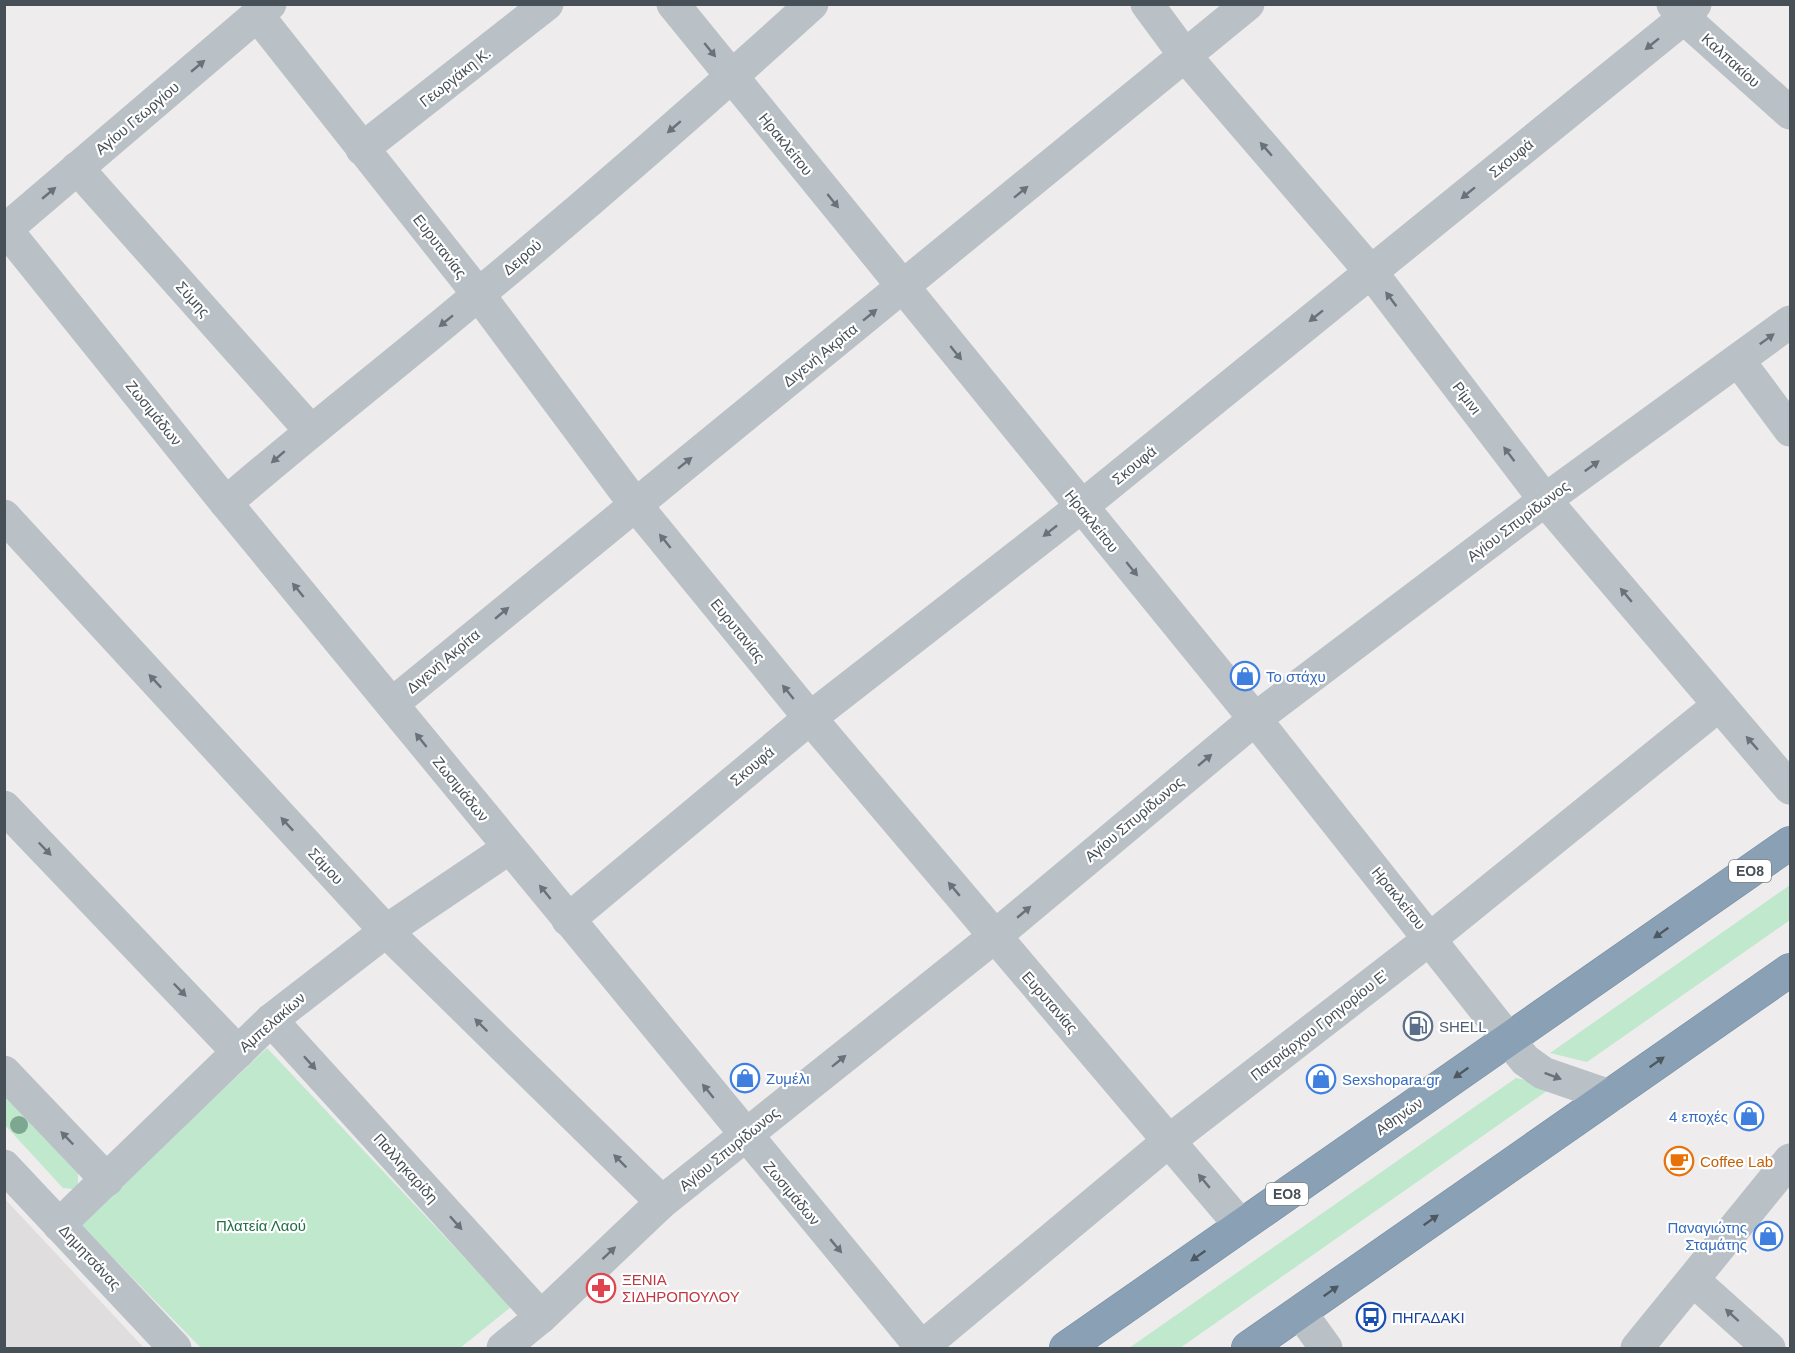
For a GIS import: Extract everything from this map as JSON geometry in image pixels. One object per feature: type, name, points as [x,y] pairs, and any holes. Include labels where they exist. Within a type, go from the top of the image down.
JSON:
[{"type":"highway","name":"Αθηνών","points":[[1066,1348],[1791,843]]},
{"type":"highway","points":[[1248,1348],[1791,970]]},
{"type":"street","name":"Γεωργάκη Κ.","points":[[362,149],[547,4]]},
{"type":"street","name":"Ηρακλείτου","points":[[673,4],[1255,719],[1431,938],[1525,1060],[1543,1073],[1610,1096]]},
{"type":"street","name":"Δειρού","points":[[226,503],[310,430],[478,295],[732,77],[812,4]]},
{"type":"street","name":"Ρίμινι","points":[[1147,4],[1186,57],[1371,272],[1545,500],[1791,788]]},
{"type":"street","name":"Διγενή Ακρίτα","points":[[392,704],[634,503],[904,288],[1248,4]]},
{"type":"street","name":"Ευρυτανίας","points":[[266,8],[362,149],[478,295],[634,503],[810,718],[1241,1226]]},
{"type":"street","name":"Αγίου Γεωργίου","points":[[5,229],[266,8]]},
{"type":"street","name":"Καλπακίου","points":[[1684,9],[1791,113]]},
{"type":"street","name":"Σκουφά","points":[[568,920],[810,718],[1081,507],[1371,272],[1684,9]]},
{"type":"street","name":"Σύμης","points":[[77,168],[310,430]]},
{"type":"street","name":"Ζωσιμάδων","points":[[5,229],[226,503],[745,1137],[921,1348]]},
{"type":"street","name":"Αγίου Σπυρίδωνος","points":[[503,1348],[541,1317],[662,1203],[994,937],[1255,719],[1545,500],[1791,321]]},
{"type":"street","points":[[1738,360],[1791,430]]},
{"type":"street","name":"Σάμου","points":[[4,516],[386,932],[662,1203]]},
{"type":"street","name":"Πατριάρχου Γρηγορίου Ε'","points":[[921,1348],[1170,1140],[1431,938],[1719,705]]},
{"type":"street","points":[[4,807],[238,1052]]},
{"type":"street","name":"Αμπελακίων","points":[[59,1225],[271,1020],[386,932],[509,848]]},
{"type":"street","name":"Παλληκαρίδη","points":[[271,1020],[541,1317]]},
{"type":"street","points":[[4,1072],[107,1180]]},
{"type":"street","points":[[1636,1348],[1694,1281],[1791,1160]]},
{"type":"street","name":"Δημητσάνας","points":[[4,1166],[175,1348]]},
{"type":"street","points":[[1694,1281],[1769,1348]]},
{"type":"street","points":[[1300,1312],[1326,1348]]},
{"type":"shaded area","points":[[5,1199],[144,1348],[5,1348]]},
{"type":"green space","points":[[1790,885],[1790,920],[1587,1062],[1550,1053]]},
{"type":"green space","name":"Πλατεία Λαού","points":[[267,1048],[511,1307],[460,1348],[201,1348],[80,1224]]},
{"type":"green space","points":[[1516,1078],[1554,1086],[1180,1348],[1129,1348]]},
{"type":"green space","points":[[5,1094],[78,1173],[78,1185],[73,1189],[63,1188],[5,1125]]},
{"type":"place","name":"Το στάχυ","points":[[1245,676]]},
{"type":"place","name":"SHELL","points":[[1418,1026]]},
{"type":"place","name":"Ζυμέλι","points":[[745,1078]]},
{"type":"place","name":"Sexshopara.gr","points":[[1321,1079]]},
{"type":"place","name":"4 εποχές","points":[[1749,1116]]},
{"type":"place","name":"Coffee Lab","points":[[1679,1161]]},
{"type":"place","name":"Παναγιώτης Σταμάτης","points":[[1768,1236]]},
{"type":"place","name":"ΞΕΝΙΑ ΣΙΔΗΡΟΠΟΥΛΟΥ","points":[[601,1288]]},
{"type":"place","name":"ΠΗΓΑΔΑΚΙ","points":[[1371,1317]]}]
